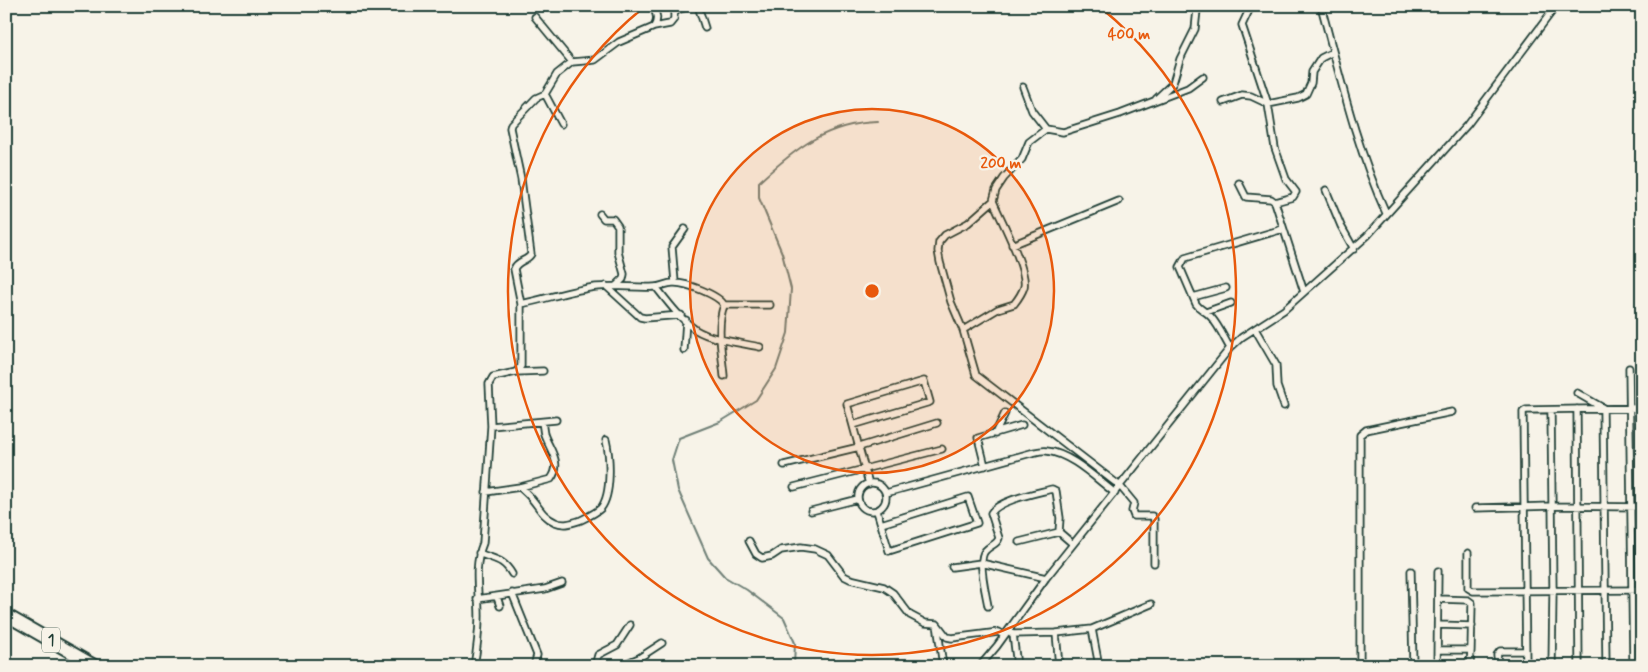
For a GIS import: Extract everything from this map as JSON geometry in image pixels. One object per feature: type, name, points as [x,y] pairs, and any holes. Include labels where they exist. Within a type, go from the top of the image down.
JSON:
[{"type":"highway","name":"1","points":[[6,614],[95,666]]},
{"type":"street","points":[[653,6],[657,17],[654,28]]},
{"type":"street","points":[[516,372],[521,366],[521,304],[516,282],[515,266],[531,254],[521,179],[510,128],[512,122],[536,98],[545,94],[557,74],[572,62],[595,60],[619,42],[654,28],[670,24],[674,19],[676,10],[690,6]]},
{"type":"street","points":[[698,6],[705,28]]},
{"type":"street","points":[[1152,102],[1173,83],[1180,59],[1195,29],[1196,6]]},
{"type":"street","points":[[1251,6],[1242,25],[1268,104],[1275,148],[1286,179],[1296,192],[1293,197],[1275,202]]},
{"type":"street","points":[[1321,6],[1355,132],[1386,213]]},
{"type":"street","points":[[980,666],[1008,633],[1046,578],[1230,348],[1284,310],[1354,248],[1386,213],[1392,209],[1467,125],[1556,6]]},
{"type":"street","points":[[536,17],[572,62]]},
{"type":"street","points":[[1223,102],[1242,95],[1251,96],[1268,104],[1298,98],[1306,94],[1311,83],[1312,72],[1321,58],[1333,52]]},
{"type":"street","points":[[1023,87],[1032,111],[1046,128],[1063,132],[1188,88],[1203,77]]},
{"type":"street","points":[[545,94],[561,124]]},
{"type":"street","points":[[1046,128],[1029,142],[1022,159],[1004,178],[996,190],[993,201],[968,223],[944,235],[939,242],[938,251],[942,270],[976,375],[1120,486],[1134,503],[1132,513],[1134,516],[1152,516],[1154,519],[1154,564]]},
{"type":"street","points":[[1239,183],[1246,197],[1271,199],[1275,202],[1304,292]]},
{"type":"street","points":[[1326,190],[1341,226],[1354,248]]},
{"type":"street","points":[[963,330],[998,309],[1014,304],[1024,287],[1020,264],[993,201]]},
{"type":"street","points":[[1012,245],[1119,201]]},
{"type":"street","points":[[600,214],[604,219],[614,220],[618,226],[618,252],[624,274],[623,279],[616,286]]},
{"type":"street","points":[[1230,348],[1212,318],[1206,312],[1199,309],[1180,267],[1185,258],[1283,229]]},
{"type":"street","points":[[675,282],[672,247],[685,230]]},
{"type":"street","points":[[521,304],[565,293],[606,286],[656,287],[675,282],[712,294],[722,300],[724,305],[721,338],[724,376]]},
{"type":"street","points":[[606,286],[640,317],[684,318]]},
{"type":"street","points":[[656,287],[697,330],[760,347]]},
{"type":"street","points":[[1193,297],[1226,288]]},
{"type":"street","points":[[1206,312],[1231,303]]},
{"type":"street","points":[[724,305],[770,305]]},
{"type":"street","points":[[684,318],[684,350]]},
{"type":"street","points":[[1255,329],[1276,365],[1277,386],[1284,406]]},
{"type":"street","points":[[1629,368],[1633,666]]},
{"type":"street","points":[[474,666],[479,615],[476,571],[483,543],[491,426],[490,380],[498,375],[543,371]]},
{"type":"street","points":[[853,425],[930,402],[924,381],[847,404],[869,484]]},
{"type":"street","points":[[1576,393],[1603,408]]},
{"type":"street","points":[[1603,408],[1606,666]]},
{"type":"street","points":[[1526,666],[1523,412],[1526,410],[1642,408]]},
{"type":"street","points":[[1577,409],[1579,666]]},
{"type":"street","points":[[1551,410],[1552,666]]},
{"type":"street","points":[[1360,666],[1360,436],[1366,430],[1452,412]]},
{"type":"street","points":[[995,434],[1005,413]]},
{"type":"street","points":[[491,426],[556,420]]},
{"type":"street","points":[[486,492],[520,487],[551,479],[556,472],[556,468],[551,446],[545,435],[542,422]]},
{"type":"street","points":[[784,465],[859,447],[938,423]]},
{"type":"street","points":[[985,466],[978,438],[1022,425]]},
{"type":"street","points":[[520,487],[530,495],[546,517],[557,523],[570,524],[587,517],[600,508],[606,496],[609,450],[606,440]]},
{"type":"street","points":[[794,487],[942,449]]},
{"type":"street","points":[[886,493],[1031,453],[1045,451],[1058,454],[1075,463],[1115,493]]},
{"type":"street","points":[[869,484],[880,485],[886,493],[884,505],[877,511],[865,510],[858,499],[860,490],[869,484]]},
{"type":"street","points":[[988,606],[981,563],[984,552],[998,541],[999,538],[992,511],[1004,503],[1052,489],[1056,491],[1060,518],[1059,532]]},
{"type":"street","points":[[877,511],[890,551],[977,524],[968,497],[882,524]]},
{"type":"street","points":[[811,511],[858,499]]},
{"type":"street","points":[[1475,508],[1552,506],[1642,508]]},
{"type":"street","points":[[1059,532],[1073,544]]},
{"type":"street","points":[[1019,542],[1059,532]]},
{"type":"street","points":[[748,540],[756,554],[762,558],[772,556],[781,550],[801,547],[828,555],[844,576],[884,587],[893,593],[910,615],[925,622],[937,624],[947,637],[952,638],[999,632],[1056,633],[1092,628],[1151,604]]},
{"type":"street","points":[[479,553],[502,561],[507,565],[512,574]]},
{"type":"street","points":[[1468,553],[1468,588],[1470,590],[1642,590]]},
{"type":"street","points":[[952,567],[981,563],[1046,578]]},
{"type":"street","points":[[1410,571],[1413,666]]},
{"type":"street","points":[[1429,666],[1437,666],[1438,571]]},
{"type":"street","points":[[477,599],[545,588],[562,583]]},
{"type":"street","points":[[512,593],[537,655],[534,666]]},
{"type":"street","points":[[497,597],[500,606]]},
{"type":"street","points":[[1438,599],[1471,602],[1473,606],[1470,666]]},
{"type":"street","points":[[937,624],[944,666]]},
{"type":"street","points":[[595,666],[598,655],[617,646],[630,625]]},
{"type":"street","points":[[1438,625],[1472,626]]},
{"type":"street","points":[[1092,628],[1099,666]]},
{"type":"street","points":[[1008,633],[1017,666]]},
{"type":"street","points":[[1056,633],[1059,666]]},
{"type":"street","points":[[620,666],[639,658],[662,643]]},
{"type":"street","points":[[1438,650],[1471,650]]},
{"type":"street","points":[[1498,666],[1497,655],[1500,651],[1525,651]]},
{"type":"waterway","points":[[794,666],[795,643],[784,618],[747,590],[725,577],[708,558],[678,490],[672,460],[679,438],[720,422],[756,400],[776,369],[788,333],[791,289],[782,253],[759,198],[759,182],[785,159],[812,140],[843,127],[878,122]]}]
